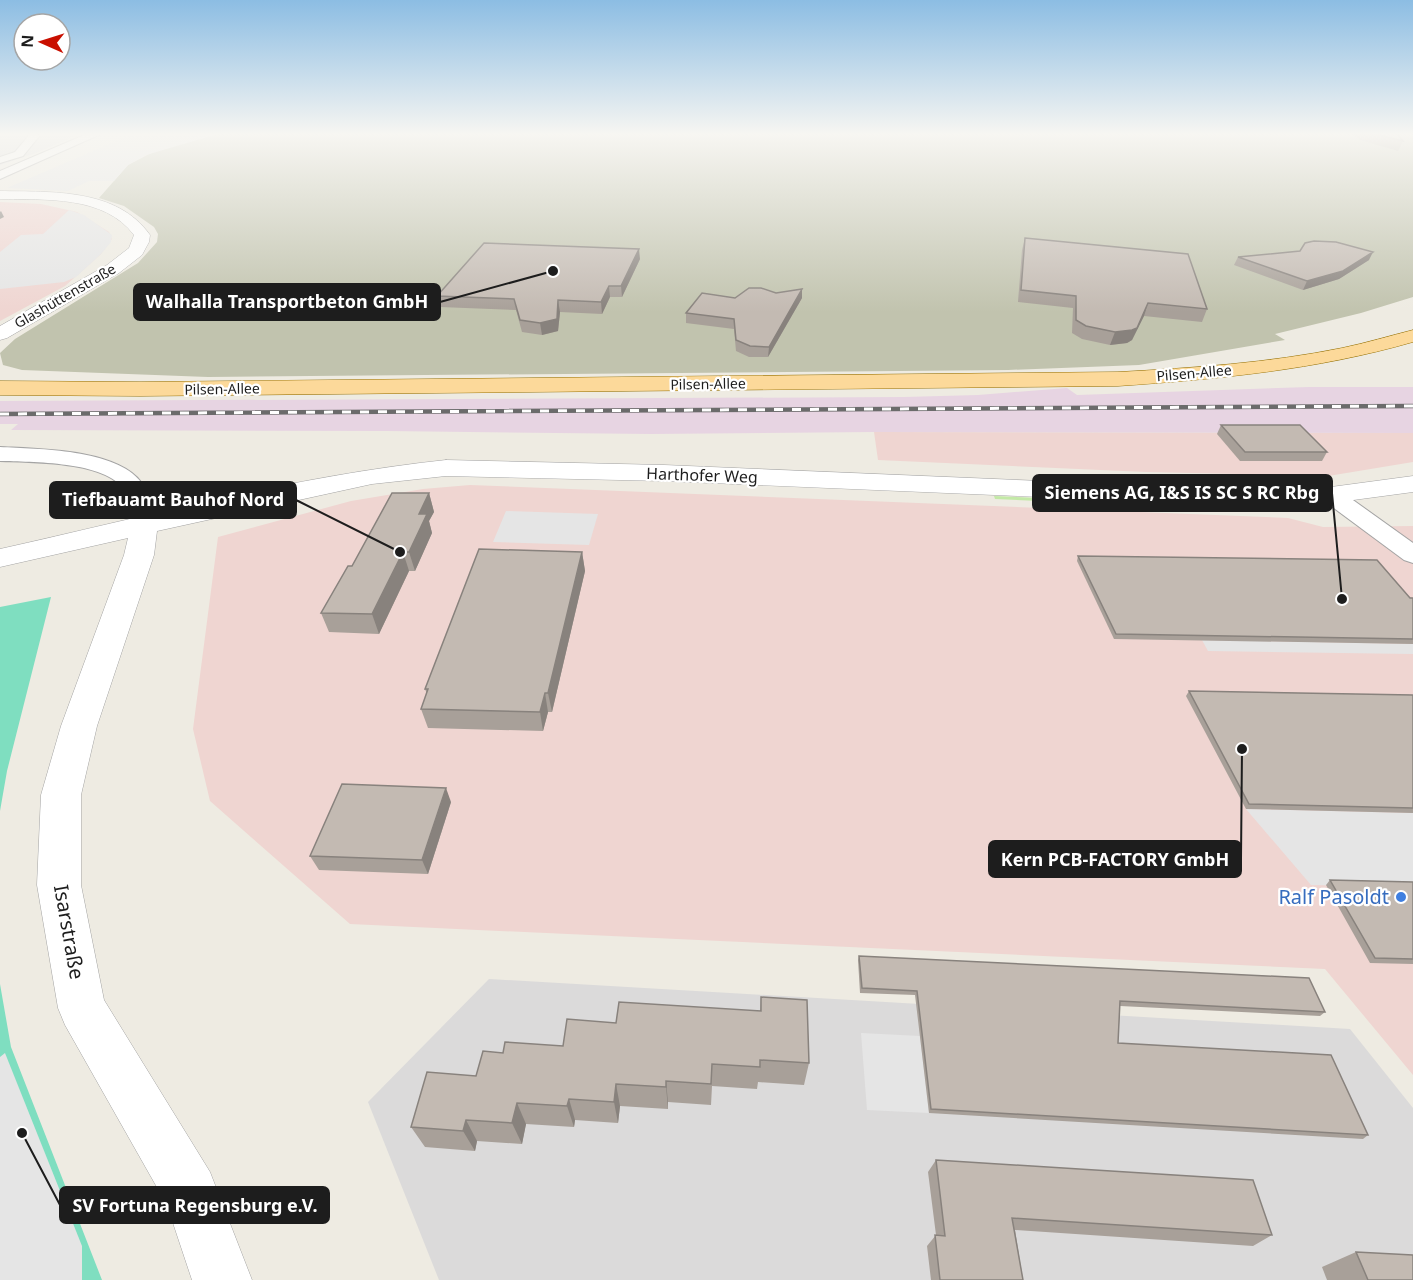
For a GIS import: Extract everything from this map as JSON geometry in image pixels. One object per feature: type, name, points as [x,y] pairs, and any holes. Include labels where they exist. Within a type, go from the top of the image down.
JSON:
[{"type":"main road","name":"Pilsen-Allee","points":[[0,388],[140,389],[1106,379],[1267,366],[1349,352],[1413,336]]},
{"type":"street","name":"Glashüttenstraße","points":[[0,195],[63,198],[105,206],[131,222],[142,235],[136,251],[120,264],[0,334]]},
{"type":"street","points":[[0,454],[87,462],[106,469],[129,481],[138,496],[144,525]]},
{"type":"street","name":"Harthofer Weg","points":[[0,558],[361,478],[446,468],[616,471],[1255,498],[1331,495],[1413,484]]},
{"type":"street","points":[[1331,495],[1413,555]]},
{"type":"street","name":"Isarstraße","points":[[144,525],[139,555],[79,726],[62,795],[59,885],[82,1008],[190,1192],[222,1280]]},
{"type":"shaded area","points":[[104,193],[1413,193],[1413,297],[1361,313],[1275,334],[1285,340],[1139,365],[1008,370],[208,377],[22,370],[3,365],[0,353],[15,339],[138,263],[157,242],[158,234],[154,227],[124,206],[99,198]]},
{"type":"shaded area","points":[[0,202],[41,204],[77,212],[109,232],[112,239],[101,254],[65,286],[0,321]]},
{"type":"shaded area","points":[[69,210],[84,215],[112,235],[111,242],[101,254],[76,277],[64,282],[0,289],[0,252],[21,235],[43,234]]},
{"type":"shaded area","points":[[1309,387],[1413,387],[1413,433],[651,434],[11,430],[18,424],[0,424],[0,401],[904,397],[978,395],[1067,388],[1077,395]]},
{"type":"shaded area","points":[[874,432],[1413,433],[1413,462],[1298,481],[1247,483],[1238,474],[878,460]]},
{"type":"shaded area","points":[[470,485],[1288,518],[1323,527],[1413,526],[1413,1075],[1325,969],[350,924],[210,801],[193,729],[218,537],[351,501],[423,489]]},
{"type":"shaded area","points":[[506,511],[598,514],[589,545],[493,542]]},
{"type":"shaded area","points":[[1202,640],[1413,644],[1413,654],[1208,651]]},
{"type":"shaded area","points":[[1246,809],[1413,813],[1413,887],[1311,885]]},
{"type":"shaded area","points":[[489,979],[1350,1029],[1413,1108],[1413,1280],[439,1280],[368,1102]]},
{"type":"shaded area","points":[[861,1033],[920,1036],[929,1113],[867,1110]]},
{"type":"shaded area","points":[[5,1053],[82,1246],[82,1280],[0,1280],[0,1057]]},
{"type":"green space","points":[[994,496],[1275,508],[1276,511],[995,499]]},
{"type":"green space","points":[[51,597],[7,771],[0,811],[0,607]]},
{"type":"green space","points":[[0,984],[11,1047],[102,1280],[0,1280]]},
{"type":"building","points":[[1025,238],[1188,254],[1207,309],[1148,303],[1137,328],[1132,330],[1115,332],[1086,326],[1076,320],[1076,296],[1021,290]]},
{"type":"building","points":[[1336,242],[1373,252],[1343,271],[1307,281],[1238,257],[1300,251],[1305,243]]},
{"type":"building","points":[[484,243],[639,249],[621,286],[609,286],[601,302],[558,300],[557,319],[540,323],[520,320],[514,299],[437,296]]},
{"type":"building","points":[[749,288],[761,288],[776,293],[802,289],[769,347],[750,346],[736,340],[734,319],[686,313],[702,293],[735,298]]},
{"type":"building","points":[[1221,425],[1300,425],[1327,452],[1245,452]]},
{"type":"building","points":[[392,493],[429,493],[419,514],[427,514],[409,552],[403,552],[372,614],[321,613],[348,566],[352,566]]},
{"type":"building","points":[[479,549],[582,552],[548,693],[545,693],[540,712],[421,709],[428,689],[425,689]]},
{"type":"building","points":[[1078,556],[1377,560],[1410,598],[1413,598],[1413,639],[1116,634]]},
{"type":"building","points":[[1189,691],[1413,695],[1413,808],[1249,804]]},
{"type":"building","points":[[342,784],[446,788],[422,860],[310,856]]},
{"type":"building","points":[[1330,880],[1413,882],[1413,959],[1375,958]]},
{"type":"building","points":[[859,956],[1309,978],[1325,1012],[1120,1001],[1118,1043],[1331,1055],[1368,1135],[931,1109],[917,991],[862,988]]},
{"type":"building","points":[[761,997],[807,1000],[809,1063],[760,1060],[760,1067],[712,1064],[711,1084],[666,1081],[666,1087],[616,1084],[614,1102],[569,1099],[567,1106],[517,1103],[512,1123],[466,1120],[463,1131],[411,1127],[427,1072],[476,1076],[483,1051],[503,1053],[505,1042],[563,1046],[567,1019],[616,1023],[619,1002],[761,1011]]},
{"type":"building","points":[[936,1160],[1253,1180],[1272,1235],[1012,1218],[1023,1280],[940,1280],[935,1235],[945,1236]]},
{"type":"building","points":[[1356,1252],[1413,1255],[1413,1280],[1368,1280]]},
{"type":"railway","points":[[0,414],[1413,406]]},
{"type":"place","name":"Walhalla Transportbeton GmbH","points":[[553,271]]},
{"type":"place","name":"Tiefbauamt Bauhof Nord","points":[[400,552]]},
{"type":"place","name":"Siemens AG, I&S IS SC S RC Rbg","points":[[1342,599]]},
{"type":"place","name":"Kern PCB-FACTORY GmbH","points":[[1242,749]]},
{"type":"place","name":"Ralf Pasoldt","points":[[1401,897]]},
{"type":"place","name":"SV Fortuna Regensburg e.V.","points":[[22,1133]]}]
